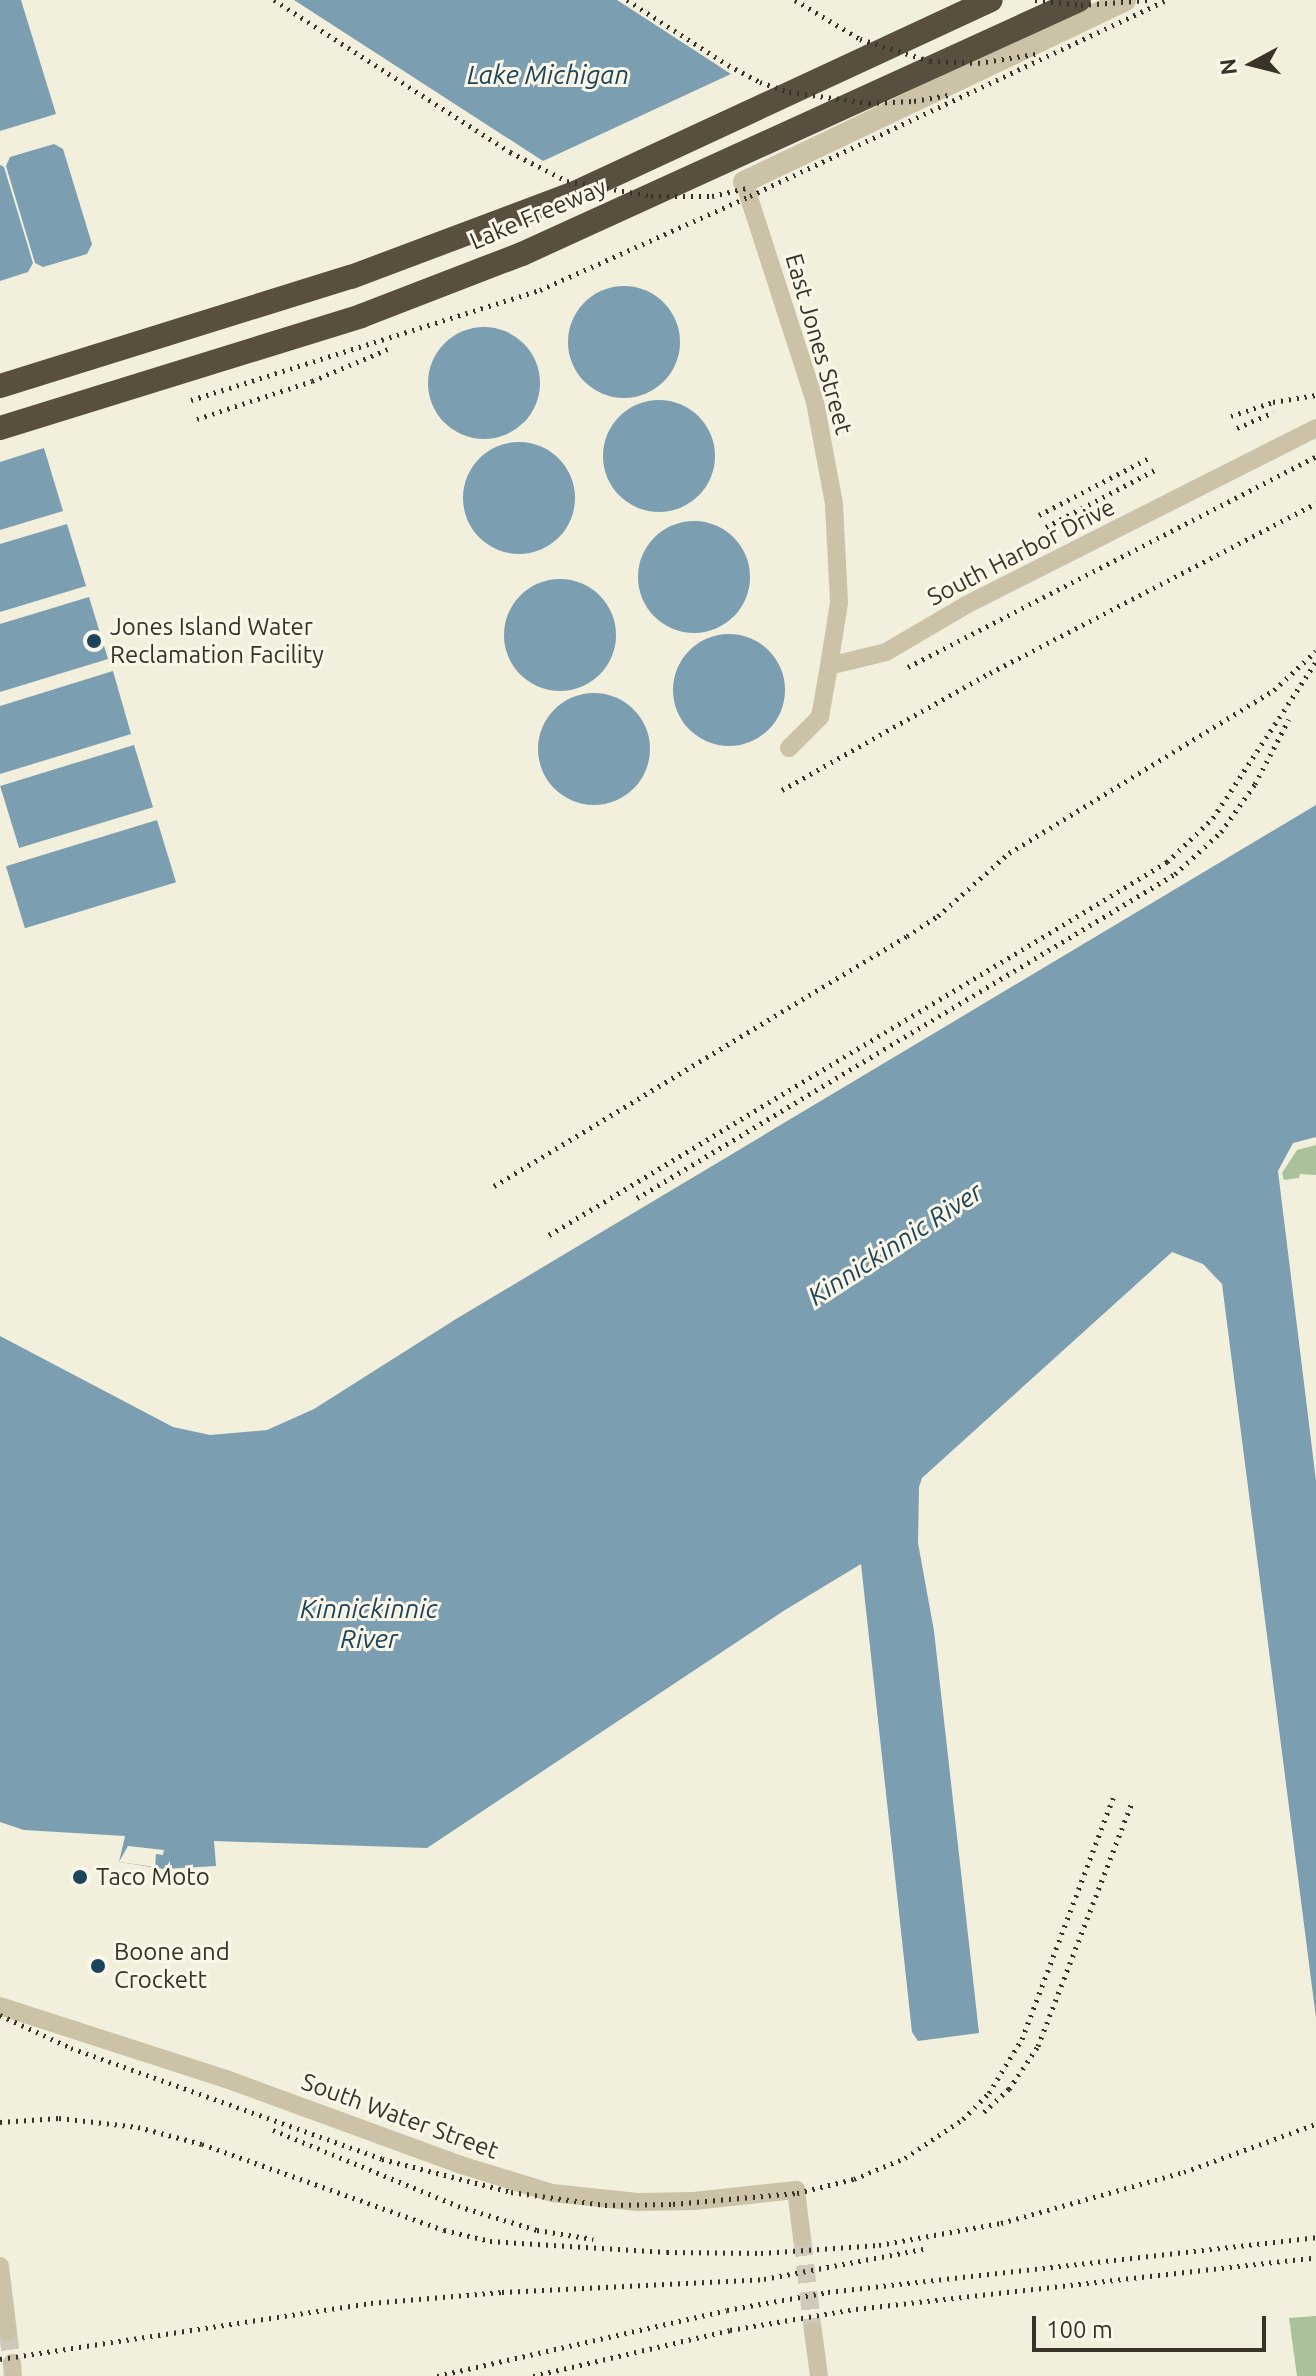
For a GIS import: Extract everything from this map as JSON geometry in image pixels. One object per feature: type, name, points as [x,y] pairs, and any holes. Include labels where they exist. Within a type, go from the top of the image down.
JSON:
[{"type":"highway","name":"Lake Freeway","points":[[0,386],[351,277],[577,192],[991,0]]},
{"type":"highway","name":"Lake Freeway","points":[[0,428],[361,316],[522,254],[1079,0]]},
{"type":"street","points":[[744,182],[1125,0]]},
{"type":"street","name":"East Jones Street","points":[[744,182],[815,402],[834,504],[839,603],[829,666]]},
{"type":"street","name":"South Harbor Drive","points":[[829,666],[886,652],[966,605],[1316,428]]},
{"type":"street","points":[[789,748],[820,717],[829,666]]},
{"type":"street","name":"South Water Street","points":[[0,2006],[226,2079],[461,2165],[552,2193],[638,2202],[709,2200],[796,2190],[802,2238]]},
{"type":"street","points":[[0,2266],[8,2332]]},
{"type":"street","points":[[813,2331],[819,2376]]},
{"type":"green space","points":[[1316,1145],[1316,1175],[1300,1174],[1299,1178],[1284,1180],[1282,1173],[1297,1150]]},
{"type":"green space","points":[[1316,2316],[1316,2376],[1297,2376],[1289,2318]]},
{"type":"water","points":[[0,0],[21,0],[56,114],[0,131]]},
{"type":"water","name":"Lake Michigan","points":[[294,0],[617,0],[731,74],[543,161]]},
{"type":"water","points":[[54,144],[63,149],[92,244],[87,254],[43,267],[35,263],[6,166],[10,157]]},
{"type":"water","points":[[0,165],[4,167],[33,263],[28,272],[0,281]]},
{"type":"water","points":[[624,286],[645,290],[664,302],[676,321],[680,342],[676,363],[664,382],[645,394],[624,398],[603,394],[584,382],[572,363],[568,342],[572,321],[584,302],[603,290]]},
{"type":"water","points":[[484,327],[505,331],[524,343],[536,362],[540,383],[536,404],[524,423],[505,435],[484,439],[463,435],[444,423],[432,404],[428,383],[432,362],[444,343],[463,331]]},
{"type":"water","points":[[659,400],[680,404],[699,416],[711,435],[715,456],[711,477],[699,496],[680,508],[659,512],[638,508],[619,496],[607,477],[603,456],[607,435],[619,416],[638,404]]},
{"type":"water","points":[[519,442],[540,446],[559,458],[571,477],[575,498],[571,519],[559,538],[540,550],[519,554],[498,550],[479,538],[467,519],[463,498],[467,477],[479,458],[498,446]]},
{"type":"water","points":[[44,448],[63,511],[0,530],[0,462]]},
{"type":"water","points":[[694,521],[715,525],[734,537],[746,556],[750,577],[746,598],[734,617],[715,629],[694,633],[673,629],[654,617],[642,598],[638,577],[642,556],[654,537],[673,525]]},
{"type":"water","points":[[67,524],[86,586],[0,612],[0,544]]},
{"type":"water","points":[[560,579],[581,583],[600,595],[612,614],[616,635],[612,656],[600,675],[581,687],[560,691],[539,687],[520,675],[508,656],[504,635],[508,614],[520,595],[539,583]]},
{"type":"water","points":[[89,597],[108,659],[0,692],[0,624]]},
{"type":"water","points":[[729,634],[750,638],[769,650],[781,669],[785,690],[781,711],[769,730],[750,742],[729,746],[708,742],[689,730],[677,711],[673,690],[677,669],[689,650],[708,638]]},
{"type":"water","points":[[113,671],[131,734],[0,774],[0,706]]},
{"type":"water","points":[[594,693],[615,697],[634,709],[646,728],[650,749],[646,770],[634,789],[615,801],[594,805],[573,801],[554,789],[542,770],[538,749],[542,728],[554,709],[573,697]]},
{"type":"water","points":[[134,745],[153,807],[19,848],[0,786]]},
{"type":"water","name":"Kinnickinnic River","points":[[1316,805],[1316,1137],[1293,1143],[1278,1171],[1316,1481],[1316,2018],[1222,1284],[1203,1264],[1172,1252],[922,1478],[919,1487],[918,1543],[934,1631],[979,2033],[918,2041],[912,2032],[861,1564],[785,1610],[427,1848],[214,1841],[216,1866],[164,1869],[119,1862],[125,1836],[24,1830],[0,1822],[0,1336],[173,1427],[210,1435],[267,1430],[314,1409],[456,1319]]},
{"type":"water","points":[[157,820],[176,882],[25,928],[6,866]]},
{"type":"pier","points":[[128,1846],[164,1850],[163,1855],[156,1854],[155,1867],[119,1862]]},
{"type":"tunnel","points":[[802,2238],[813,2331]]},
{"type":"tunnel","points":[[8,2332],[12,2363]]},
{"type":"railway","points":[[274,0],[510,152],[567,181],[651,196],[712,196],[747,188]]},
{"type":"railway","points":[[627,0],[728,65],[760,82],[789,92],[869,103],[914,101],[948,95]]},
{"type":"railway","points":[[795,0],[860,39],[930,61],[978,63],[1035,54]]},
{"type":"railway","points":[[1035,0],[1081,5],[1148,0]]},
{"type":"railway","points":[[191,400],[540,290],[750,196],[1166,0]]},
{"type":"railway","points":[[197,419],[312,381],[388,349]]},
{"type":"railway","points":[[1231,416],[1273,402],[1316,395]]},
{"type":"railway","points":[[1237,428],[1274,412]]},
{"type":"railway","points":[[908,667],[1316,456]]},
{"type":"railway","points":[[1039,515],[1151,457]]},
{"type":"railway","points":[[1046,527],[1157,469]]},
{"type":"railway","points":[[782,790],[990,673],[1316,503]]},
{"type":"railway","points":[[494,1186],[938,916],[1009,853],[1274,690],[1316,651]]},
{"type":"railway","points":[[549,1235],[1167,862],[1213,818],[1316,662]]},
{"type":"railway","points":[[637,1198],[1175,874],[1221,832],[1255,784],[1289,719]]},
{"type":"railway","points":[[0,2015],[71,2048],[382,2159],[511,2192],[605,2205],[673,2204],[797,2193],[854,2179],[905,2158],[963,2119],[989,2093],[1022,2039],[1113,1798]]},
{"type":"railway","points":[[984,2112],[1009,2089],[1038,2046],[1132,1802]]},
{"type":"railway","points":[[0,2122],[59,2118],[138,2127],[202,2144],[444,2230],[490,2241],[667,2252],[761,2253],[879,2245],[1001,2223],[1184,2172],[1316,2124]]},
{"type":"railway","points":[[273,2130],[458,2206],[537,2230],[593,2239]]},
{"type":"railway","points":[[437,2376],[727,2310],[828,2292],[1316,2237]]},
{"type":"railway","points":[[0,2359],[371,2303],[502,2292],[764,2279],[923,2249]]},
{"type":"railway","points":[[533,2376],[730,2330],[856,2309],[1316,2257]]},
{"type":"place","name":"Jones Island Water Reclamation Facility","points":[[94,641]]},
{"type":"place","name":"Taco Moto","points":[[80,1877]]},
{"type":"place","name":"Boone and Crockett","points":[[98,1966]]}]
